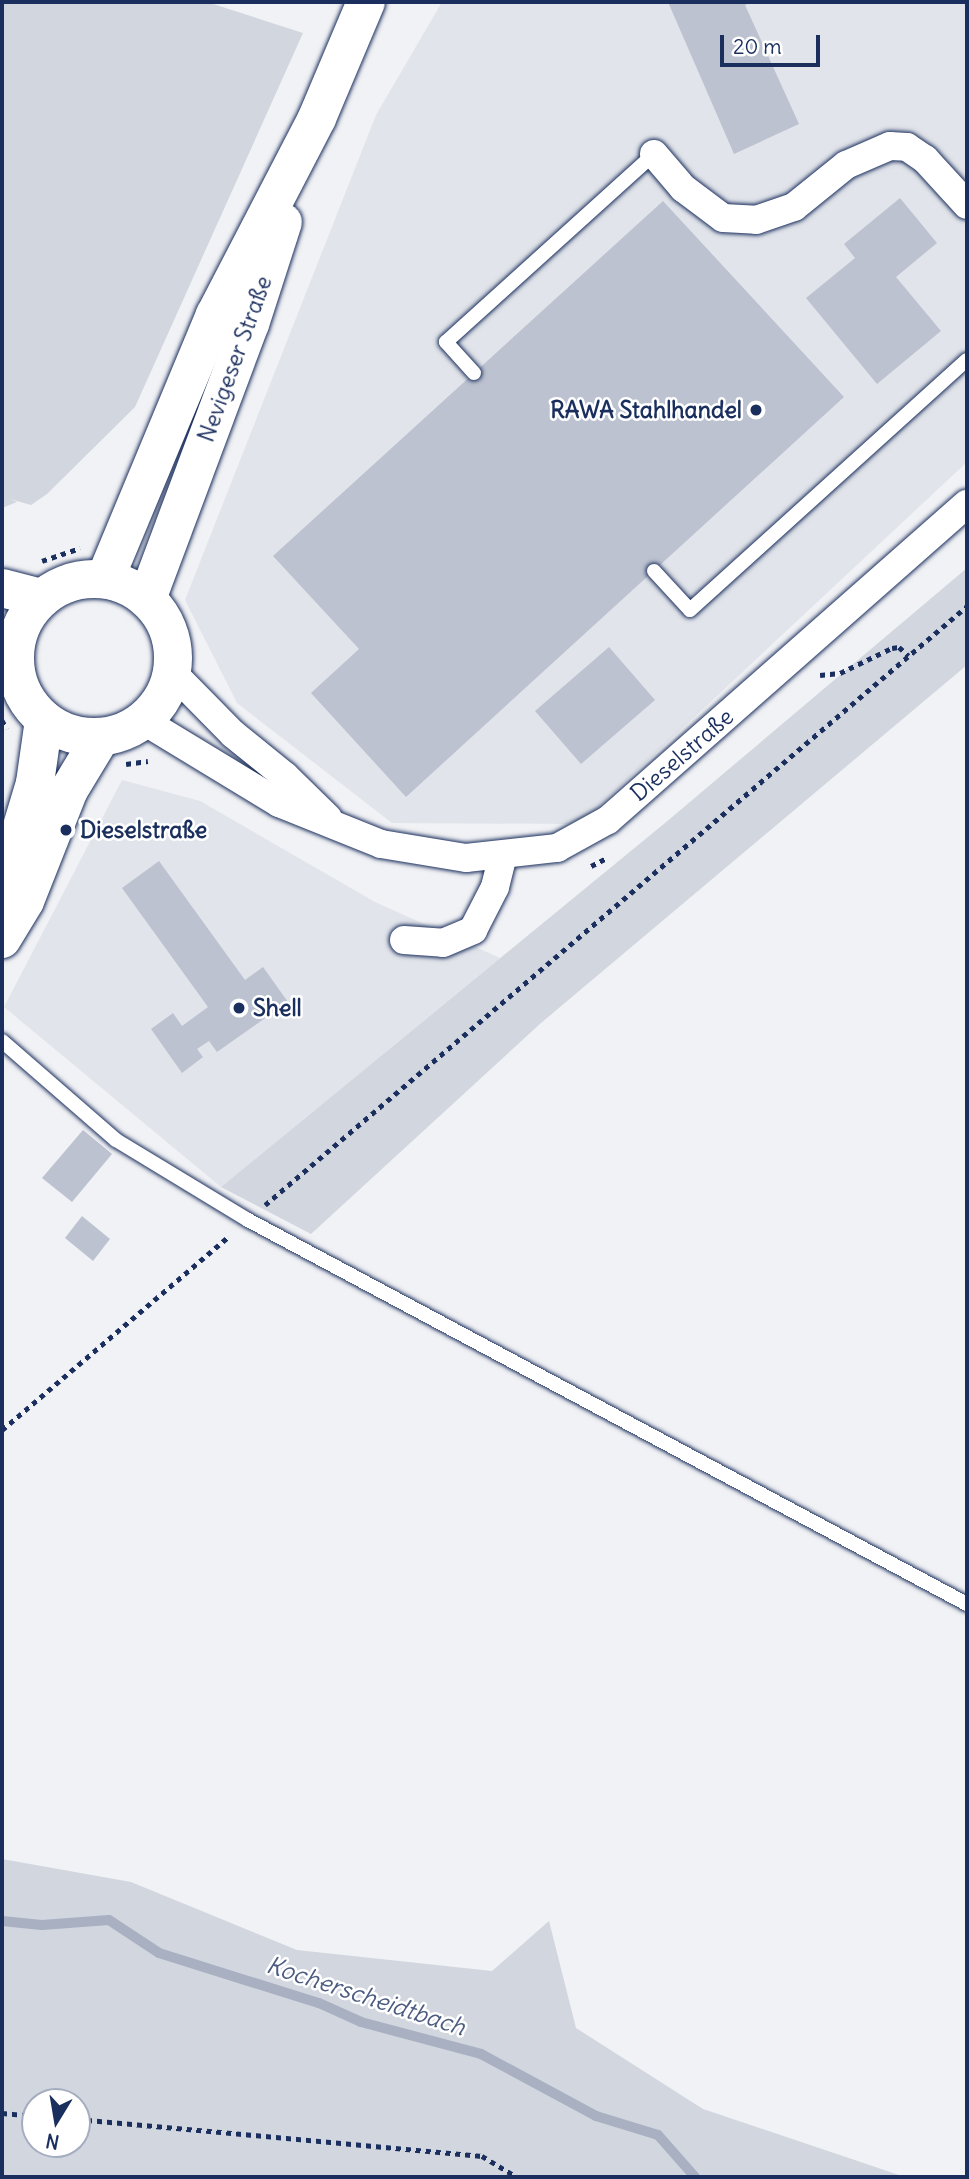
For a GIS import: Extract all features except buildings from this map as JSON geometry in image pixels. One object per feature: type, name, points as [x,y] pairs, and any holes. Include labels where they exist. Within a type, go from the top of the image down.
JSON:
[{"type":"main road","name":"Nevigeser Straße","points":[[105,579],[215,315],[317,118],[366,2]]},
{"type":"main road","name":"Nevigeser Straße","points":[[147,599],[250,324],[317,118]]},
{"type":"main road","points":[[2,939],[25,901],[69,790],[144,721],[163,697],[173,672],[169,632],[147,599],[105,579],[71,582],[41,598],[21,626],[8,653],[23,693],[44,720],[81,736],[107,753]]},
{"type":"main road","points":[[2,588],[41,598]]},
{"type":"main road","points":[[2,893],[35,783],[44,720]]},
{"type":"street","points":[[654,154],[683,188],[723,218],[756,220],[794,207],[846,165],[890,146],[908,147],[925,159],[967,205]]},
{"type":"street","name":"Dieselstraße","points":[[144,721],[279,803],[340,829],[433,855],[502,858],[557,848],[608,820],[967,504]]},
{"type":"street","name":"Dieselstraße","points":[[173,672],[233,734],[285,776],[340,829]]},
{"type":"street","points":[[404,940],[443,943],[473,930],[495,887],[502,858]]},
{"type":"lane","points":[[474,373],[446,342],[654,154]]},
{"type":"lane","points":[[654,571],[690,610],[967,360]]},
{"type":"lane","points":[[2,1041],[116,1140],[248,1220],[967,1604]]},
{"type":"path","points":[[2,1430],[967,606]]},
{"type":"path","points":[[816,674],[826,677],[840,673],[899,646],[909,656]]},
{"type":"path","points":[[107,753],[148,761],[160,767]]},
{"type":"path","points":[[587,867],[610,855]]},
{"type":"path","points":[[2,2113],[21,2115]]},
{"type":"path","points":[[91,2120],[482,2156],[517,2177]]},
{"type":"shaded area","points":[[2,2],[207,2],[303,33],[135,407],[47,494],[31,505],[10,499],[17,502],[2,508]]},
{"type":"shaded area","points":[[442,2],[967,2],[967,462],[580,824],[392,823],[237,703],[185,600],[376,115]]},
{"type":"shaded area","points":[[967,568],[967,665],[541,1023],[311,1234],[221,1187],[665,823]]},
{"type":"shaded area","points":[[122,780],[200,801],[375,902],[500,958],[221,1187],[4,1007]]},
{"type":"shaded area","points":[[2,1859],[131,1882],[297,1950],[492,1971],[549,1921],[576,2028],[703,2109],[905,2177],[2,2177]]},
{"type":"waterway","name":"Kocherscheidtbach","points":[[2,1921],[42,1925],[109,1920],[159,1953],[319,2003],[361,2022],[481,2054],[596,2116],[658,2135],[695,2177]]},
{"type":"place","name":"RAWA Stahlhandel","points":[[756,410]]},
{"type":"place","name":"Dieselstraße","points":[[66,830]]},
{"type":"place","name":"Shell","points":[[239,1008]]}]
